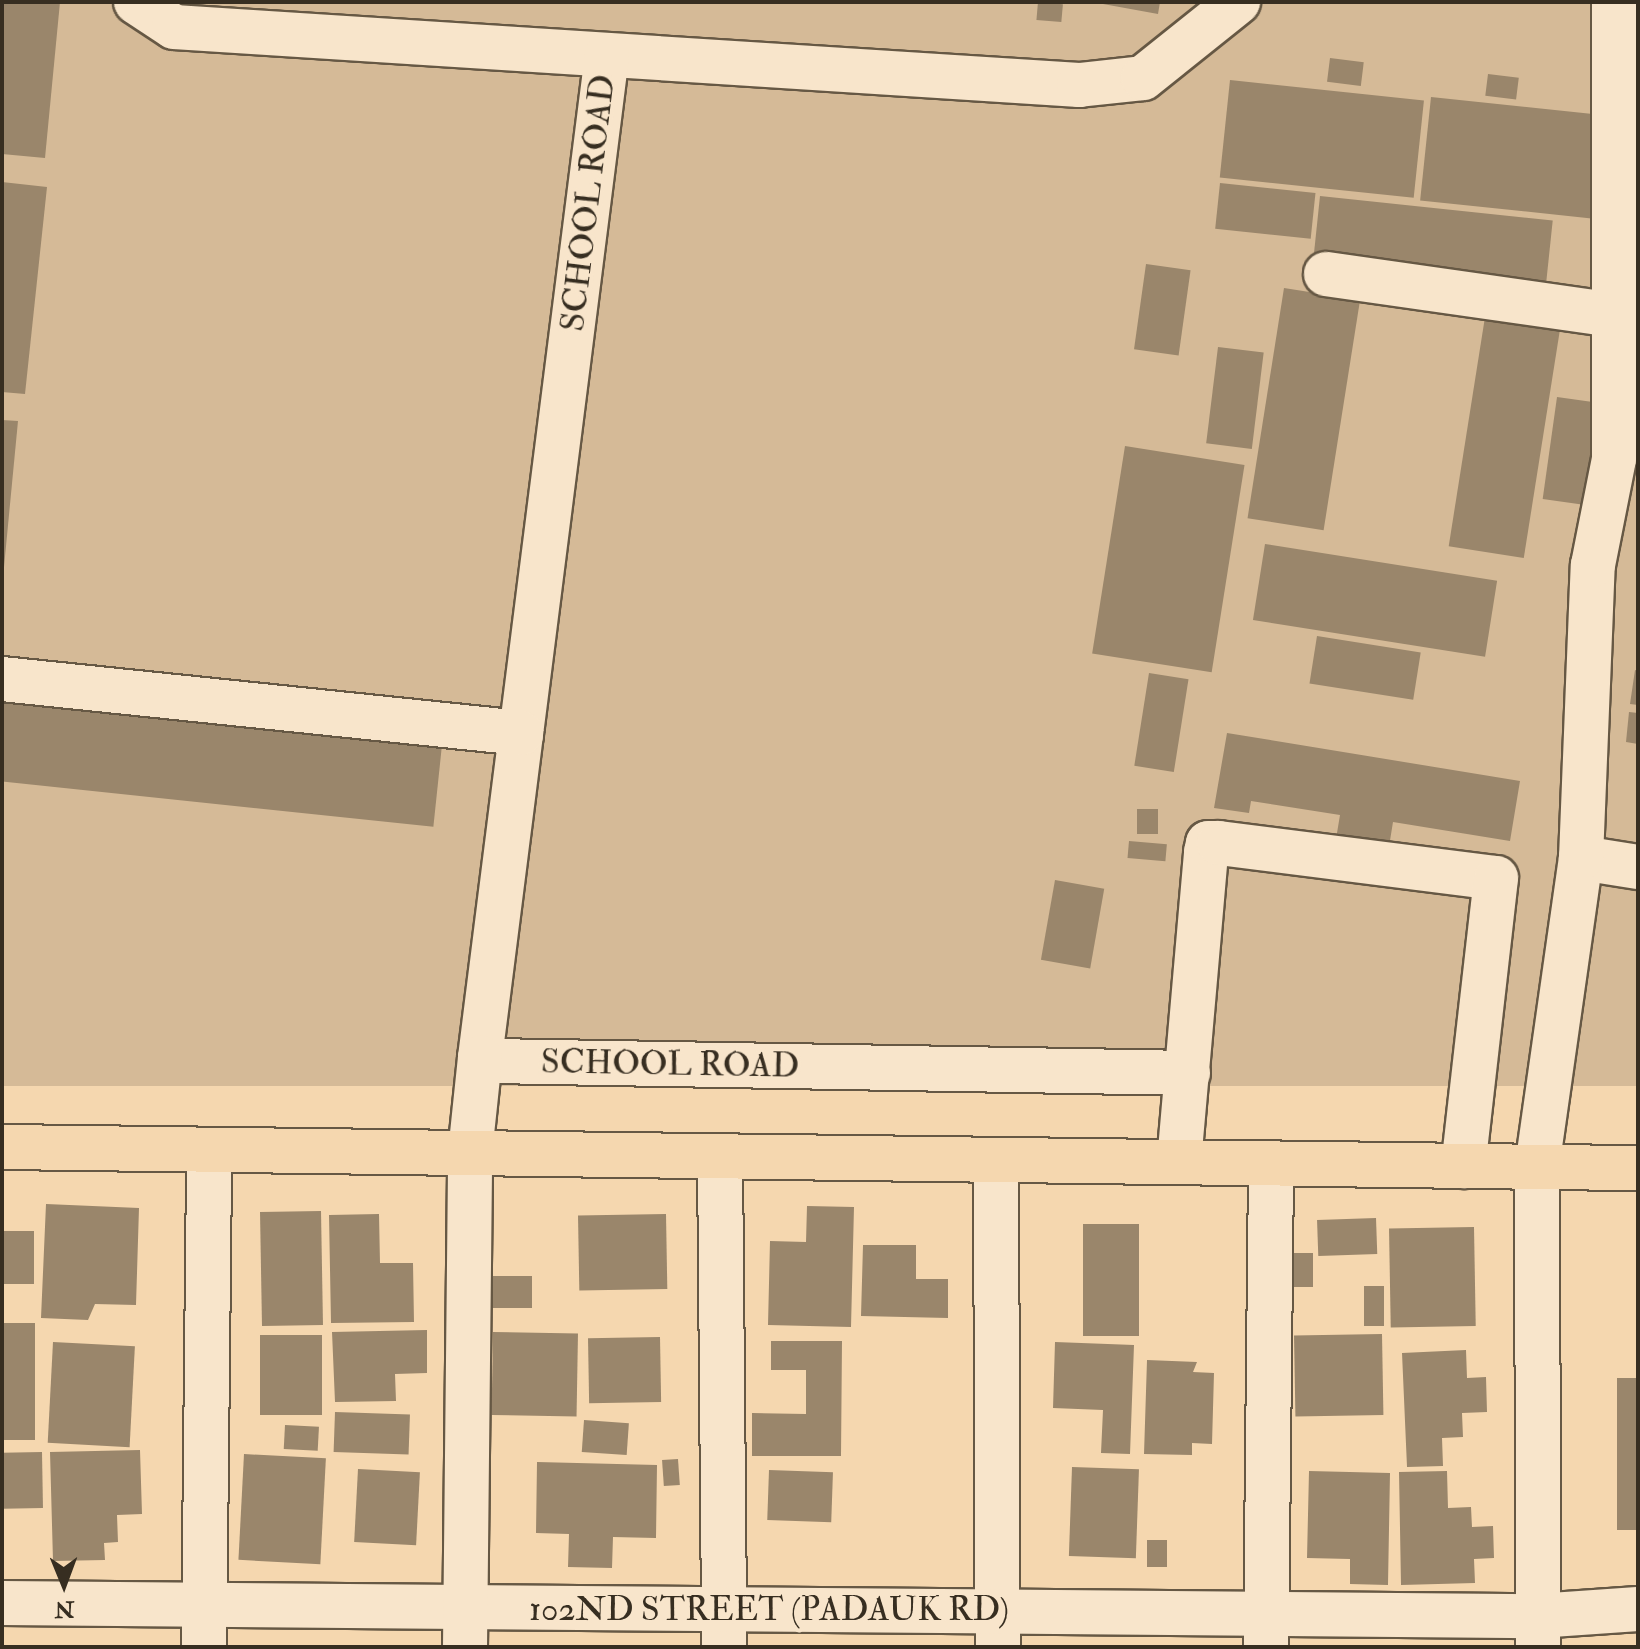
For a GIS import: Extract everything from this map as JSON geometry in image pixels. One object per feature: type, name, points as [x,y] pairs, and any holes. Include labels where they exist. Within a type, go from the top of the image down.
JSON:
[{"type":"main road","points":[[2,1147],[1638,1168]]},
{"type":"lane","name":"SCHOOL ROAD","points":[[136,2],[174,27],[607,55],[480,1058],[506,1061],[1188,1073]]},
{"type":"lane","points":[[607,55],[1079,85],[1143,78],[1238,2]]},
{"type":"lane","points":[[1537,1632],[1537,1167],[1581,858],[1593,565],[1614,459],[1614,2]]},
{"type":"lane","points":[[1326,274],[1614,315]]},
{"type":"lane","points":[[2,679],[521,733]]},
{"type":"lane","points":[[1179,1162],[1208,843],[1496,878],[1463,1166]]},
{"type":"lane","points":[[1581,858],[1638,867]]},
{"type":"lane","points":[[465,1627],[470,1153],[480,1058]]},
{"type":"lane","points":[[204,1626],[209,1150]]},
{"type":"lane","points":[[720,1156],[724,1628]]},
{"type":"lane","points":[[996,1160],[999,1629]]},
{"type":"lane","points":[[1266,1631],[1271,1164]]},
{"type":"lane","name":"102ND STREET (PADAUK RD)","points":[[2,1603],[204,1626],[1537,1632],[1638,1609]]},
{"type":"shaded area","points":[[2,2],[1638,2],[1638,1086],[2,1086]]},
{"type":"building","points":[[2,2],[60,2],[45,158],[2,154]]},
{"type":"building","points":[[1038,2],[1063,4],[1061,22],[1036,20]]},
{"type":"building","points":[[1092,2],[1160,2],[1158,14]]},
{"type":"building","points":[[1330,58],[1364,62],[1361,86],[1327,82]]},
{"type":"building","points":[[1488,74],[1519,78],[1516,100],[1485,96]]},
{"type":"building","points":[[1230,80],[1424,100],[1414,198],[1220,177]]},
{"type":"building","points":[[1431,97],[1614,116],[1603,220],[1420,200]]},
{"type":"building","points":[[2,182],[47,187],[25,394],[2,392]]},
{"type":"building","points":[[1220,183],[1315,193],[1311,239],[1215,229]]},
{"type":"building","points":[[1320,196],[1553,220],[1545,292],[1312,268]]},
{"type":"building","points":[[1146,264],[1191,270],[1179,355],[1134,349]]},
{"type":"building","points":[[1284,288],[1360,300],[1324,530],[1248,518]]},
{"type":"building","points":[[1485,317],[1560,329],[1524,558],[1449,546]]},
{"type":"building","points":[[1218,347],[1264,353],[1252,449],[1206,443]]},
{"type":"building","points":[[1557,397],[1602,403],[1587,505],[1543,499]]},
{"type":"building","points":[[2,420],[18,421],[4,567],[2,567]]},
{"type":"building","points":[[1125,446],[1245,465],[1212,672],[1092,653]]},
{"type":"building","points":[[1265,544],[1497,581],[1485,657],[1253,620]]},
{"type":"building","points":[[1317,636],[1421,652],[1413,700],[1309,683]]},
{"type":"building","points":[[1635,670],[1638,671],[1638,705],[1630,704]]},
{"type":"building","points":[[1149,673],[1189,679],[1174,772],[1134,766]]},
{"type":"building","points":[[2,693],[443,739],[433,827],[2,781]]},
{"type":"building","points":[[1629,712],[1638,713],[1638,744],[1626,742]]},
{"type":"building","points":[[1227,733],[1520,781],[1510,841],[1393,822],[1387,859],[1334,851],[1340,815],[1251,801],[1249,813],[1214,808]]},
{"type":"building","points":[[1137,809],[1158,809],[1158,834],[1137,834]]},
{"type":"building","points":[[1129,841],[1167,844],[1165,861],[1128,858]]},
{"type":"building","points":[[1055,880],[1104,889],[1090,968],[1041,960]]},
{"type":"building","points":[[46,1204],[139,1208],[136,1305],[95,1304],[88,1320],[41,1318]]},
{"type":"building","points":[[807,1206],[854,1207],[851,1327],[768,1325],[770,1241],[806,1242]]},
{"type":"building","points":[[321,1211],[323,1325],[262,1326],[260,1212]]},
{"type":"building","points":[[379,1214],[380,1263],[413,1263],[414,1322],[331,1323],[329,1215]]},
{"type":"building","points":[[666,1214],[667,1289],[579,1291],[578,1216]]},
{"type":"building","points":[[1376,1218],[1377,1254],[1318,1256],[1317,1220]]},
{"type":"building","points":[[1083,1224],[1139,1224],[1139,1336],[1083,1336]]},
{"type":"building","points":[[1474,1227],[1476,1326],[1391,1327],[1389,1228]]},
{"type":"building","points":[[2,1231],[34,1231],[34,1284],[2,1284]]},
{"type":"building","points":[[863,1245],[916,1245],[916,1279],[948,1279],[948,1318],[861,1316]]},
{"type":"building","points":[[1291,1253],[1313,1253],[1313,1287],[1291,1287]]},
{"type":"building","points":[[490,1276],[532,1276],[532,1308],[490,1308]]},
{"type":"building","points":[[1364,1286],[1384,1286],[1384,1326],[1364,1326]]},
{"type":"building","points":[[2,1323],[35,1323],[35,1440],[2,1440]]},
{"type":"building","points":[[427,1330],[427,1373],[395,1374],[396,1401],[335,1402],[332,1332]]},
{"type":"building","points":[[493,1332],[578,1333],[577,1416],[492,1415]]},
{"type":"building","points":[[1382,1334],[1383,1415],[1295,1417],[1294,1336]]},
{"type":"building","points":[[260,1335],[322,1335],[322,1415],[260,1415]]},
{"type":"building","points":[[660,1337],[661,1402],[589,1403],[588,1338]]},
{"type":"building","points":[[771,1341],[842,1341],[841,1456],[752,1456],[752,1413],[806,1414],[806,1370],[771,1370]]},
{"type":"building","points":[[53,1342],[135,1346],[130,1447],[48,1443]]},
{"type":"building","points":[[1055,1342],[1134,1345],[1130,1454],[1101,1453],[1103,1410],[1053,1408]]},
{"type":"building","points":[[1466,1350],[1467,1378],[1486,1377],[1487,1412],[1462,1413],[1463,1437],[1442,1438],[1443,1466],[1407,1467],[1402,1353]]},
{"type":"building","points":[[1147,1360],[1197,1362],[1193,1372],[1214,1373],[1212,1444],[1192,1443],[1192,1455],[1144,1454]]},
{"type":"building","points":[[1617,1378],[1638,1378],[1638,1530],[1617,1530]]},
{"type":"building","points":[[335,1412],[410,1415],[409,1455],[334,1452]]},
{"type":"building","points":[[584,1420],[629,1423],[627,1455],[582,1452]]},
{"type":"building","points":[[285,1425],[319,1427],[318,1451],[284,1449]]},
{"type":"building","points":[[140,1450],[142,1514],[117,1515],[118,1542],[104,1543],[105,1560],[53,1561],[50,1452]]},
{"type":"building","points":[[42,1452],[43,1508],[3,1509],[2,1453]]},
{"type":"building","points":[[244,1454],[326,1458],[320,1564],[238,1560]]},
{"type":"building","points":[[678,1459],[680,1485],[664,1486],[662,1460]]},
{"type":"building","points":[[537,1462],[657,1465],[656,1538],[613,1537],[612,1568],[568,1567],[569,1534],[536,1533]]},
{"type":"building","points":[[1072,1467],[1139,1469],[1136,1558],[1069,1556]]},
{"type":"building","points":[[358,1469],[420,1472],[416,1545],[354,1542]]},
{"type":"building","points":[[769,1470],[833,1472],[831,1522],[767,1520]]},
{"type":"building","points":[[1309,1471],[1390,1473],[1388,1585],[1350,1584],[1350,1559],[1307,1558]]},
{"type":"building","points":[[1447,1471],[1448,1508],[1471,1507],[1472,1527],[1493,1526],[1494,1558],[1474,1559],[1475,1583],[1401,1585],[1399,1472]]},
{"type":"building","points":[[1147,1540],[1167,1540],[1167,1567],[1147,1567]]}]
